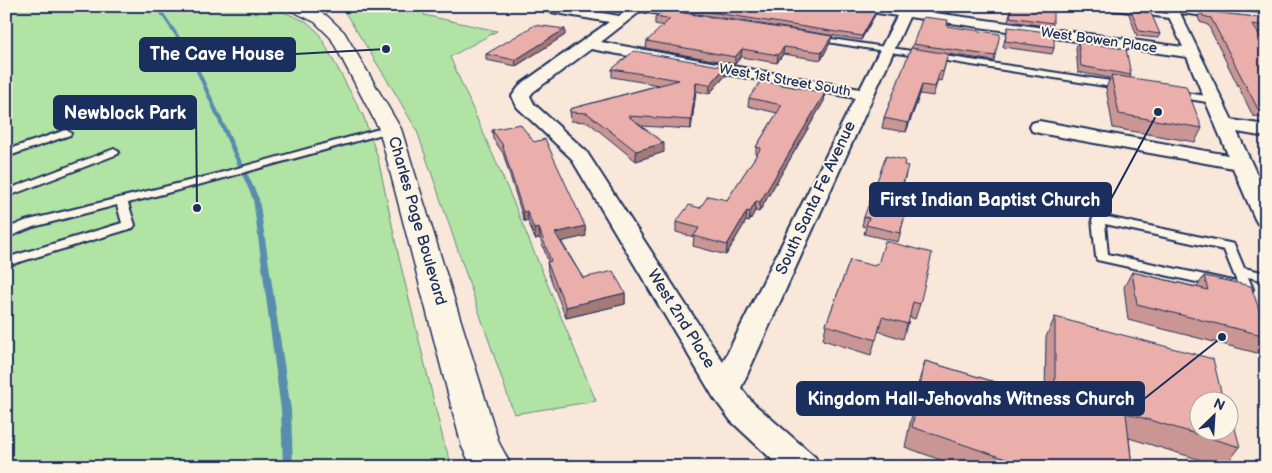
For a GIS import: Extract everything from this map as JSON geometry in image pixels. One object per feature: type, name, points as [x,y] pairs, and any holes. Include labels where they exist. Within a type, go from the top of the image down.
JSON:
[{"type":"main road","name":"Charles Page Boulevard","points":[[293,6],[321,19],[338,36],[390,128],[481,447],[492,467]]},
{"type":"street","points":[[539,6],[621,20]]},
{"type":"street","name":"West Bowen Place","points":[[857,6],[906,10],[1193,53]]},
{"type":"street","points":[[588,44],[639,8]]},
{"type":"street","name":"South Santa Fe Avenue","points":[[725,390],[906,10]]},
{"type":"street","points":[[1172,10],[1266,19]]},
{"type":"street","points":[[1172,10],[1193,53],[1266,219]]},
{"type":"street","name":"West 1st Street South","points":[[588,44],[865,95]]},
{"type":"street","name":"West 2nd Place","points":[[588,44],[526,88],[521,96],[526,106],[579,154],[725,390],[742,412],[803,467]]},
{"type":"street","points":[[1223,124],[1266,131]]},
{"type":"street","points":[[1039,126],[1242,163]]},
{"type":"lane","points":[[1093,6],[1172,10]]},
{"type":"lane","points":[[639,8],[685,17]]},
{"type":"lane","points":[[811,37],[1134,88]]},
{"type":"lane","points":[[1164,92],[1213,100]]},
{"type":"lane","points":[[6,234],[29,224],[213,178],[390,128]]},
{"type":"lane","points":[[6,154],[66,133]]},
{"type":"lane","points":[[6,194],[114,152]]},
{"type":"lane","points":[[6,262],[128,224],[122,201]]},
{"type":"lane","points":[[1098,219],[1229,247],[1239,271],[1246,289],[1102,257],[1098,219]]},
{"type":"lane","points":[[1239,271],[1266,277]]},
{"type":"green space","points":[[6,6],[270,6],[307,22],[318,32],[363,115],[378,158],[399,258],[444,443],[453,467],[6,467]]},
{"type":"green space","points":[[341,6],[428,6],[424,15],[497,31],[450,57],[510,194],[596,401],[514,414],[417,131]]},
{"type":"building","points":[[672,6],[855,6],[876,11],[862,36]]},
{"type":"building","points":[[929,6],[953,6],[952,9]]},
{"type":"building","points":[[1012,6],[1053,6],[1053,23],[1010,17]]},
{"type":"building","points":[[664,10],[832,36],[822,52],[784,47],[778,55],[742,49],[735,57],[647,41],[670,19],[655,17]]},
{"type":"building","points":[[1131,10],[1151,13],[1160,34],[1139,31]]},
{"type":"building","points":[[1201,11],[1266,18],[1266,26],[1252,24],[1266,45],[1266,110],[1258,109],[1211,18],[1203,16]]},
{"type":"building","points":[[923,17],[948,20],[947,26],[1000,34],[995,56],[913,44]]},
{"type":"building","points":[[535,25],[565,29],[515,60],[486,54]]},
{"type":"building","points":[[1008,27],[1054,33],[1054,48],[1005,41]]},
{"type":"building","points":[[1078,42],[1126,49],[1131,75],[1081,66]]},
{"type":"building","points":[[911,48],[948,54],[943,72],[940,71],[935,87],[922,85],[908,123],[884,118]]},
{"type":"building","points":[[634,51],[725,67],[710,85],[696,83],[691,120],[628,116],[664,143],[636,151],[587,113],[570,112],[570,109],[679,80],[612,69]]},
{"type":"building","points":[[1111,75],[1186,86],[1202,128],[1119,114]]},
{"type":"building","points":[[761,81],[825,93],[760,202],[756,201],[750,212],[747,211],[727,245],[694,236],[699,228],[676,222],[689,205],[700,208],[708,196],[727,200],[761,148],[756,147],[782,105],[749,98]]},
{"type":"building","points":[[520,124],[534,142],[545,139],[585,226],[555,233],[583,278],[613,271],[625,293],[566,307],[547,262],[551,261],[539,228],[534,229],[527,211],[523,212],[502,144],[492,130]]},
{"type":"building","points":[[886,156],[905,160],[904,165],[908,166],[895,209],[906,211],[900,233],[866,225],[869,218],[864,217]]},
{"type":"building","points":[[885,241],[932,253],[920,304],[913,302],[908,324],[882,317],[876,340],[826,325],[850,260],[875,266],[876,263],[878,264]]},
{"type":"building","points":[[1132,272],[1208,290],[1204,276],[1251,286],[1266,330],[1266,336],[1137,304]]},
{"type":"building","points":[[1055,317],[1213,359],[1221,390],[1190,390],[1190,432],[1126,413],[1132,467],[1015,467],[1015,462],[912,427],[925,361],[1055,400]]},
{"type":"building","points":[[1217,440],[1238,440],[1240,447]]},
{"type":"waterway","points":[[157,6],[192,58],[256,199],[286,410],[288,467]]},
{"type":"place","name":"The Cave House","points":[[386,49]]},
{"type":"place","name":"First Indian Baptist Church","points":[[1158,112]]},
{"type":"place","name":"Newblock Park","points":[[197,208]]},
{"type":"place","name":"Kingdom Hall-Jehovahs Witness Church","points":[[1222,337]]}]
